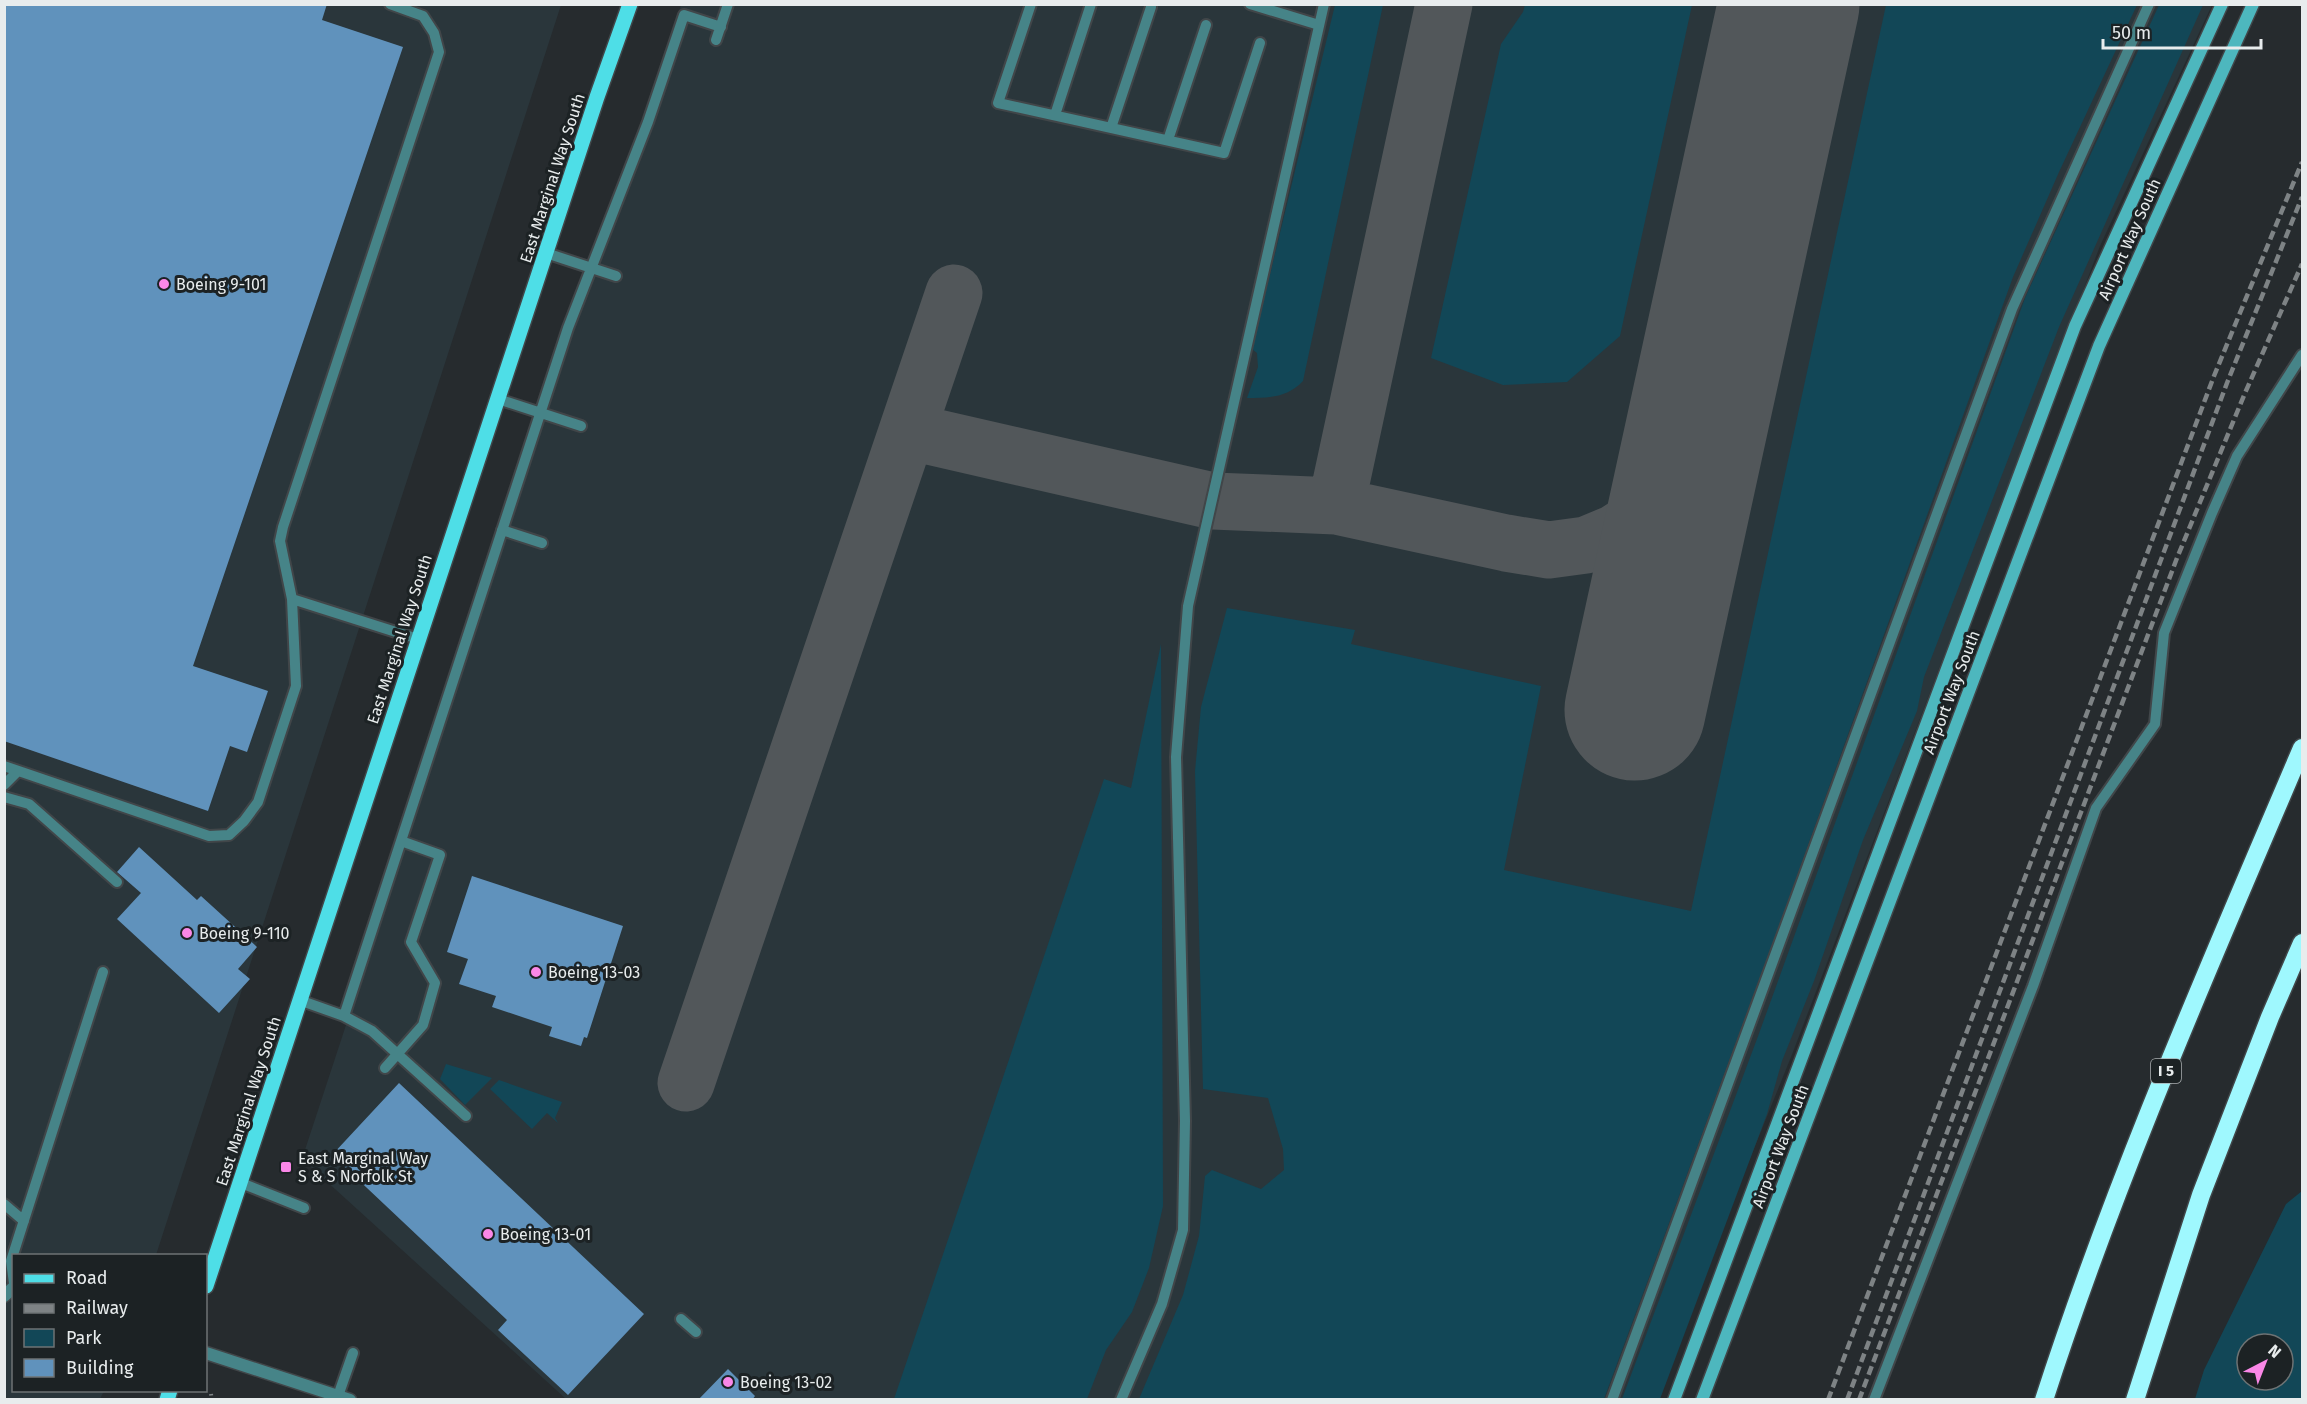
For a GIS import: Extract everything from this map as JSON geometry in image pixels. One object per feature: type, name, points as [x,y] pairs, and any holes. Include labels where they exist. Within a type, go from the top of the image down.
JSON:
[{"type":"highway","name":"I 5","points":[[2044,1400],[2128,1166],[2197,995],[2302,748]]},
{"type":"highway","points":[[2134,1400],[2201,1195],[2270,1017],[2302,943]]},
{"type":"main road","name":"East Marginal Way South","points":[[207,1283],[418,639],[630,4]]},
{"type":"main road","name":"Airport Way South","points":[[1674,1400],[2075,326],[2222,4]]},
{"type":"main road","name":"Airport Way South","points":[[1702,1400],[2099,346],[2253,4]]},
{"type":"street","points":[[207,1353],[344,1398]]},
{"type":"lane","points":[[4,766],[209,836],[229,835],[244,821],[258,802],[296,686],[292,599],[280,540],[283,527],[439,51],[434,33],[423,16],[390,4]]},
{"type":"lane","points":[[716,40],[728,4]]},
{"type":"lane","points":[[1031,4],[998,103],[1224,153],[1260,43]]},
{"type":"lane","points":[[1055,115],[1091,4]]},
{"type":"lane","points":[[1121,1400],[1162,1304],[1183,1230],[1185,1121],[1176,757],[1188,606],[1324,4]]},
{"type":"lane","points":[[1612,1400],[2012,309],[2149,4]]},
{"type":"lane","points":[[1251,5],[1319,25]]},
{"type":"lane","points":[[1111,128],[1151,7]]},
{"type":"lane","points":[[344,1016],[568,328],[648,122],[684,15],[721,27]]},
{"type":"lane","points":[[1168,140],[1206,25]]},
{"type":"lane","points":[[546,253],[616,276]]},
{"type":"lane","points":[[1874,1400],[2033,986],[2097,808],[2155,724],[2164,633],[2211,513],[2237,456],[2302,355]]},
{"type":"lane","points":[[498,399],[581,426]]},
{"type":"lane","points":[[502,530],[542,543]]},
{"type":"lane","points":[[292,599],[418,639]]},
{"type":"lane","points":[[4,785],[18,771]]},
{"type":"lane","points":[[4,797],[29,804],[117,882]]},
{"type":"lane","points":[[385,1068],[423,1025],[435,983],[411,942],[440,855],[400,841]]},
{"type":"lane","points":[[13,1254],[103,972]]},
{"type":"lane","points":[[299,1000],[344,1016],[372,1031],[466,1116]]},
{"type":"lane","points":[[241,1183],[304,1208]]},
{"type":"lane","points":[[4,1204],[24,1221]]},
{"type":"lane","points":[[681,1319],[696,1332]]},
{"type":"lane","points":[[344,1398],[353,1353]]},
{"type":"path","points":[[211,1394],[212,1400]]},
{"type":"shaded area","points":[[5,5],[561,5],[156,1254],[12,1254],[12,1392],[104,1392],[100,1399],[5,1400]]},
{"type":"shaded area","points":[[681,5],[2212,5],[2100,246],[1793,1052],[1653,1399],[566,1399],[302,1159]]},
{"type":"green space","points":[[1335,5],[1383,5],[1303,381],[1284,394],[1247,398],[1258,367],[1257,353],[1252,349]]},
{"type":"green space","points":[[1525,5],[1692,5],[1620,336],[1567,382],[1503,385],[1431,358],[1501,44],[1523,12]]},
{"type":"green space","points":[[1886,5],[2137,5],[2013,277],[1780,923],[1604,1399],[1139,1399],[1183,1295],[1199,1236],[1205,1176],[1212,1170],[1261,1189],[1284,1170],[1283,1149],[1268,1098],[1203,1089],[1195,771],[1201,707],[1227,608],[1355,630],[1351,644],[1541,686],[1504,870],[1691,911]]},
{"type":"green space","points":[[2159,5],[2203,5],[2059,327],[1924,677],[1917,711],[1863,840],[1814,981],[1782,1061],[1767,1114],[1660,1399],[1622,1399],[1757,1039],[2025,298]]},
{"type":"green space","points":[[1161,644],[1163,1206],[1149,1268],[1132,1312],[1106,1350],[1087,1399],[894,1399],[1104,779],[1131,788]]},
{"type":"green space","points":[[446,1064],[492,1078],[465,1105],[440,1079]]},
{"type":"green space","points":[[499,1080],[562,1102],[555,1118],[558,1123],[547,1113],[532,1129],[490,1089]]},
{"type":"green space","points":[[2302,1191],[2302,1399],[2195,1399],[2204,1370],[2286,1204]]},
{"type":"building","name":"Boeing 9-101","points":[[4,4],[327,4],[322,20],[403,47],[193,666],[268,691],[247,752],[230,746],[208,811],[4,741]]},
{"type":"building","name":"Boeing 9-110","points":[[139,847],[197,900],[201,896],[257,947],[238,969],[250,979],[219,1013],[117,919],[141,893],[117,872]]},
{"type":"building","name":"Boeing 13-03","points":[[472,876],[623,926],[587,1038],[584,1037],[581,1046],[549,1036],[552,1027],[492,1007],[496,996],[459,984],[468,959],[447,952]]},
{"type":"building","name":"Boeing 13-01","points":[[399,1083],[644,1314],[568,1395],[498,1330],[507,1320],[332,1155]]},
{"type":"building","name":"Boeing 13-02","points":[[728,1369],[755,1396],[752,1400],[698,1400]]},
{"type":"taxiway","points":[[1336,506],[1444,4]]},
{"type":"taxiway","points":[[686,1083],[954,293]]},
{"type":"taxiway","points":[[907,431],[1213,501],[1336,506],[1506,543],[1549,550],[1586,545],[1615,533],[1646,513],[1664,496],[1694,434]]},
{"type":"runway","points":[[1635,710],[1789,4]]},
{"type":"railway","points":[[1828,1400],[2214,376],[2302,162]]},
{"type":"railway","points":[[1847,1400],[2227,383],[2302,197]]},
{"type":"railway","points":[[1859,1400],[2177,558],[2245,393],[2302,264]]},
{"type":"place","name":"Boeing 9-101","points":[[164,284]]},
{"type":"place","name":"Boeing 9-110","points":[[187,933]]},
{"type":"place","name":"Boeing 13-03","points":[[536,972]]},
{"type":"place","name":"East Marginal Way S & S Norfolk St","points":[[286,1167]]},
{"type":"place","name":"Boeing 13-01","points":[[488,1234]]},
{"type":"place","name":"Boeing 13-02","points":[[728,1382]]}]
